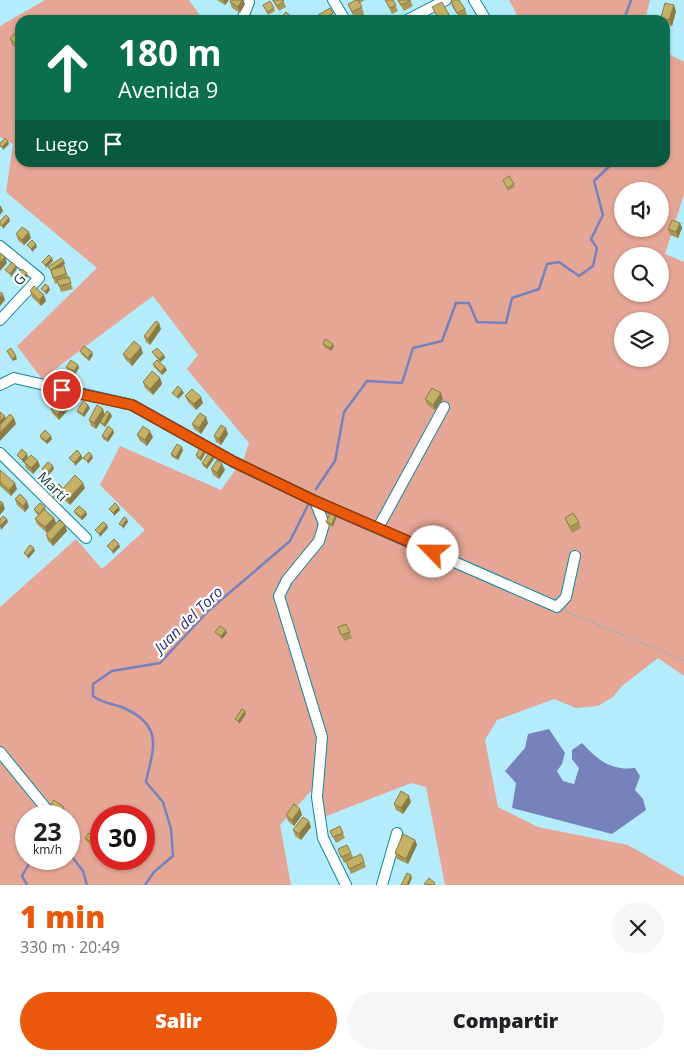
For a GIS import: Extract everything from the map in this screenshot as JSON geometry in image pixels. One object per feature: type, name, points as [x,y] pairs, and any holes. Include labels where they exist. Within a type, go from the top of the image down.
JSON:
[{"type":"street","points":[[333,0],[342,15]]},
{"type":"street","points":[[417,15],[446,0]]},
{"type":"street","points":[[474,0],[483,15]]},
{"type":"street","points":[[244,15],[250,1]]},
{"type":"street","name":"G","points":[[0,246],[38,278],[0,320]]},
{"type":"street","points":[[0,385],[14,378],[132,405],[234,462],[315,501],[557,607],[566,598],[575,556]]},
{"type":"street","points":[[378,528],[444,408]]},
{"type":"street","name":"Martí","points":[[2,460],[86,538]]},
{"type":"street","points":[[315,501],[324,524],[319,541],[286,580],[279,596],[322,737],[317,797],[323,838],[346,885]]},
{"type":"street","points":[[0,752],[43,805]]},
{"type":"street","points":[[382,885],[397,833]]},
{"type":"path","points":[[557,607],[684,660]]},
{"type":"shaded area","points":[[45,0],[189,0],[200,15],[19,15]]},
{"type":"shaded area","points":[[509,0],[650,0],[646,15],[517,15]]},
{"type":"shaded area","points":[[15,17],[15,167],[670,167],[670,55],[684,62],[684,194],[667,247],[614,247],[614,302],[669,302],[669,256],[684,262],[684,676],[658,658],[622,686],[613,697],[598,706],[576,708],[554,699],[497,720],[485,740],[498,807],[538,827],[628,845],[684,877],[684,885],[445,885],[426,787],[411,783],[319,819],[311,791],[280,825],[291,885],[0,885],[0,607],[76,539],[102,569],[145,530],[100,485],[120,446],[221,490],[244,458],[249,443],[187,369],[198,355],[153,296],[42,379],[17,346],[97,268],[6,192],[13,144],[0,137],[0,26]]},
{"type":"water","points":[[549,729],[565,753],[562,764],[557,771],[563,781],[574,784],[579,768],[572,759],[572,750],[582,743],[599,759],[612,766],[635,768],[640,776],[635,790],[643,799],[646,810],[612,834],[512,808],[516,783],[505,771],[525,748],[528,734]]},
{"type":"building","points":[[231,0],[242,0],[238,7],[230,2]]},
{"type":"building","points":[[273,0],[283,0],[284,1],[277,6]]},
{"type":"building","points":[[358,0],[362,7],[352,12],[348,4]]},
{"type":"building","points":[[385,0],[393,0],[396,5],[390,8]]},
{"type":"building","points":[[398,0],[411,0],[401,5]]},
{"type":"building","points":[[459,0],[465,9],[457,13],[451,2]]},
{"type":"building","points":[[270,1],[274,8],[267,12],[263,5]]},
{"type":"building","points":[[442,2],[449,15],[436,15],[432,7]]},
{"type":"building","points":[[665,3],[674,5],[670,17],[670,15],[662,15]]},
{"type":"building","points":[[330,8],[333,13],[330,15],[318,15]]},
{"type":"building","points":[[15,33],[15,43],[10,39]]},
{"type":"building","points":[[5,138],[8,141],[2,147],[0,143]]},
{"type":"building","points":[[509,176],[514,184],[507,188],[503,180]]},
{"type":"building","points":[[6,215],[9,218],[2,226],[0,221]]},
{"type":"building","points":[[672,220],[680,223],[676,232],[669,229]]},
{"type":"building","points":[[22,227],[29,232],[22,240],[16,234]]},
{"type":"building","points":[[32,240],[36,244],[31,249],[27,245]]},
{"type":"building","points":[[0,253],[5,257],[0,263]]},
{"type":"building","points":[[49,255],[52,258],[45,265],[42,262]]},
{"type":"building","points":[[61,258],[64,261],[51,270],[48,267]]},
{"type":"building","points":[[12,262],[16,266],[10,274],[5,270]]},
{"type":"building","points":[[64,266],[66,274],[53,278],[51,270]]},
{"type":"building","points":[[22,269],[27,273],[22,279],[16,274]]},
{"type":"building","points":[[69,277],[71,283],[59,286],[57,280]]},
{"type":"building","points":[[45,284],[49,287],[45,292],[41,289]]},
{"type":"building","points":[[34,286],[44,295],[39,300],[30,291]]},
{"type":"building","points":[[156,321],[159,323],[148,339],[144,336]]},
{"type":"building","points":[[325,339],[333,344],[330,348],[323,344]]},
{"type":"building","points":[[134,341],[141,347],[130,360],[123,354]]},
{"type":"building","points":[[84,346],[92,352],[88,358],[80,351]]},
{"type":"building","points":[[11,348],[16,356],[12,359],[7,351]]},
{"type":"building","points":[[157,348],[164,355],[159,359],[152,352]]},
{"type":"building","points":[[71,360],[78,365],[74,371],[66,367]]},
{"type":"building","points":[[157,360],[165,367],[161,372],[153,364]]},
{"type":"building","points":[[152,371],[160,378],[150,389],[143,382]]},
{"type":"building","points":[[178,386],[182,390],[177,397],[172,393]]},
{"type":"building","points":[[432,388],[441,393],[433,405],[425,399]]},
{"type":"building","points":[[192,389],[201,397],[194,404],[185,396]]},
{"type":"building","points":[[61,398],[67,403],[57,415],[51,409]]},
{"type":"building","points":[[83,401],[88,405],[83,414],[77,411]]},
{"type":"building","points":[[97,405],[103,409],[94,423],[89,420]]},
{"type":"building","points":[[107,411],[110,413],[104,424],[100,422]]},
{"type":"building","points":[[0,412],[5,416],[0,421]]},
{"type":"building","points":[[200,413],[206,417],[199,428],[192,424]]},
{"type":"building","points":[[10,414],[14,418],[0,433],[0,425]]},
{"type":"building","points":[[221,425],[226,428],[219,439],[214,436]]},
{"type":"building","points":[[108,426],[113,430],[107,439],[102,436]]},
{"type":"building","points":[[143,426],[150,431],[145,440],[137,435]]},
{"type":"building","points":[[45,430],[51,436],[46,441],[40,436]]},
{"type":"building","points":[[177,444],[182,447],[176,457],[171,454]]},
{"type":"building","points":[[200,448],[204,451],[200,458],[196,455]]},
{"type":"building","points":[[22,449],[27,454],[22,460],[17,455]]},
{"type":"building","points":[[77,450],[81,455],[74,463],[69,458]]},
{"type":"building","points":[[89,452],[92,455],[87,461],[83,458]]},
{"type":"building","points":[[209,453],[213,456],[206,466],[202,463]]},
{"type":"building","points":[[31,455],[38,461],[31,468],[24,462]]},
{"type":"building","points":[[217,460],[222,464],[217,473],[211,469]]},
{"type":"building","points":[[48,462],[53,466],[47,473],[42,469]]},
{"type":"building","points":[[0,470],[15,483],[9,490],[0,482]]},
{"type":"building","points":[[75,475],[83,483],[68,499],[60,492]]},
{"type":"building","points":[[59,484],[62,487],[54,496],[51,493]]},
{"type":"building","points":[[20,494],[27,501],[23,506],[15,499]]},
{"type":"building","points":[[40,503],[45,507],[39,514],[34,509]]},
{"type":"building","points":[[115,503],[119,507],[113,513],[109,509]]},
{"type":"building","points":[[79,506],[86,512],[81,517],[74,511]]},
{"type":"building","points":[[44,509],[54,518],[45,527],[35,519]]},
{"type":"building","points":[[330,513],[335,516],[332,524],[326,522]]},
{"type":"building","points":[[573,513],[579,522],[570,527],[565,518]]},
{"type":"building","points":[[3,516],[7,519],[0,526],[0,519]]},
{"type":"building","points":[[124,517],[127,519],[122,526],[119,524]]},
{"type":"building","points":[[59,520],[65,525],[51,540],[46,535]]},
{"type":"building","points":[[103,522],[107,525],[99,534],[95,530]]},
{"type":"building","points":[[114,539],[119,544],[112,551],[107,546]]},
{"type":"building","points":[[30,545],[34,548],[27,556],[24,553]]},
{"type":"building","points":[[346,624],[350,632],[341,635],[338,627]]},
{"type":"building","points":[[220,626],[226,630],[221,636],[215,632]]},
{"type":"building","points":[[242,709],[245,711],[238,721],[235,719]]},
{"type":"building","points":[[401,791],[409,796],[401,808],[394,804]]},
{"type":"building","points":[[54,800],[61,805],[52,805],[51,804]]},
{"type":"building","points":[[294,804],[300,809],[292,820],[286,815]]},
{"type":"building","points":[[303,817],[309,821],[299,834],[293,830]]},
{"type":"building","points":[[340,826],[343,833],[333,837],[330,831]]},
{"type":"building","points":[[89,833],[90,834],[90,842],[85,838]]},
{"type":"building","points":[[403,834],[415,840],[406,859],[395,853]]},
{"type":"building","points":[[347,845],[351,853],[341,857],[338,849]]},
{"type":"building","points":[[361,854],[364,862],[349,869],[346,861]]},
{"type":"building","points":[[407,873],[411,875],[407,885],[401,885]]},
{"type":"building","points":[[429,878],[435,883],[434,885],[424,884]]},
{"type":"waterway","name":"Juan del Toro","points":[[626,15],[631,0]]},
{"type":"waterway","name":"Juan del Toro","points":[[316,489],[335,461],[344,412],[367,381],[402,383],[413,348],[442,341],[456,303],[469,303],[477,322],[506,323],[512,298],[539,289],[547,264],[559,262],[579,276],[593,266],[597,248],[591,239],[603,215],[594,181],[609,167]]},
{"type":"waterway","name":"Juan del Toro","points":[[145,885],[154,872],[173,856],[171,829],[163,802],[146,782],[153,749],[151,731],[138,716],[126,709],[93,696],[93,684],[112,671],[160,663],[208,611],[290,541],[308,505]]},
{"type":"waterway","name":"Juan del Toro","points":[[80,867],[87,885]]},
{"type":"waterway","name":"Juan del Toro","points":[[25,870],[22,876],[27,885]]},
{"type":"route","points":[[62,390],[132,405],[234,462],[315,501],[433,552]]}]
